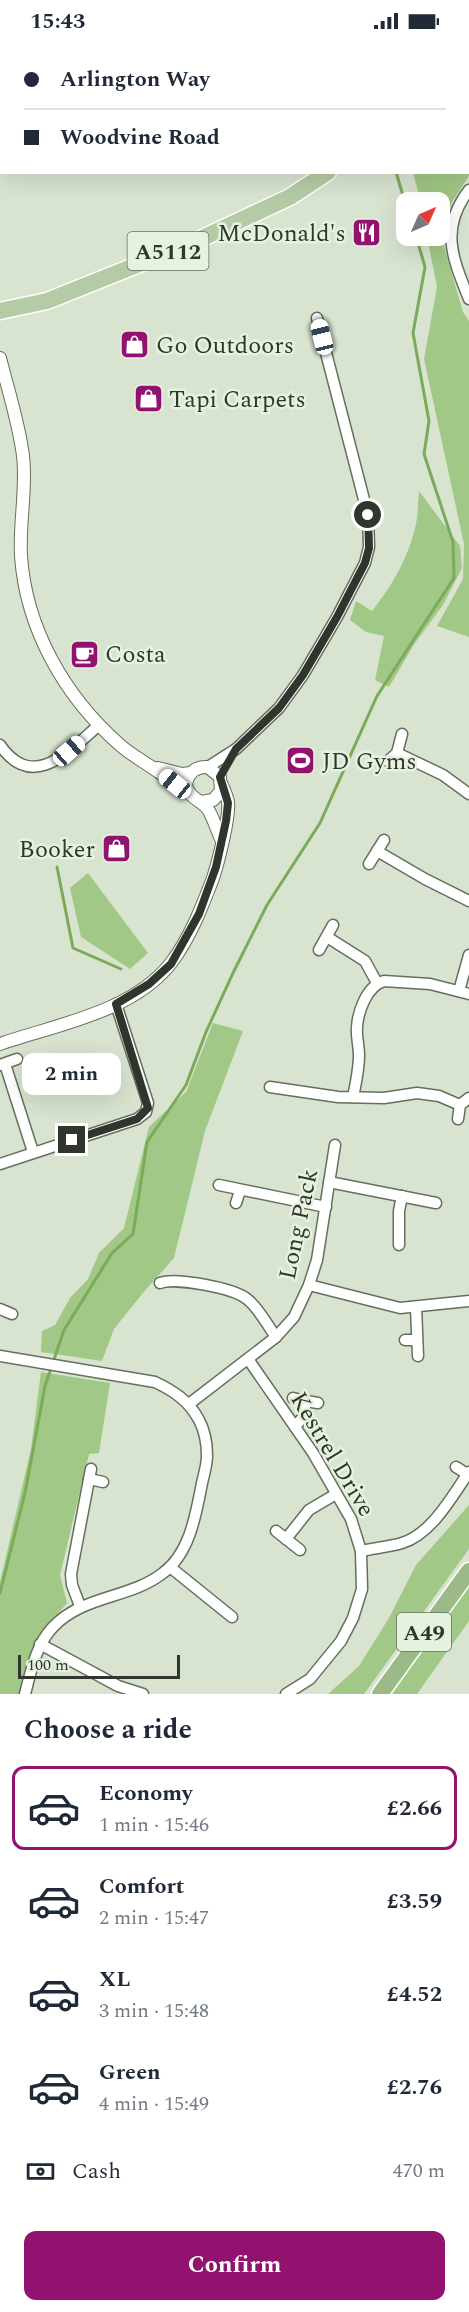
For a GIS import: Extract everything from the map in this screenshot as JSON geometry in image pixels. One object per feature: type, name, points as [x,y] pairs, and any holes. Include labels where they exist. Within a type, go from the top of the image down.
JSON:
[{"type":"highway","name":"A49","points":[[380,1694],[469,1571]]},
{"type":"main road","name":"A5112","points":[[0,311],[47,301],[194,242],[290,197],[325,174]]},
{"type":"street","points":[[469,190],[457,209],[451,236],[454,262],[469,299]]},
{"type":"street","points":[[151,766],[183,774],[208,767],[236,749],[279,708],[303,675],[360,574],[369,548],[368,515],[317,318]]},
{"type":"street","points":[[0,358],[23,455],[21,558],[27,595],[40,634],[62,679],[77,701],[121,746],[201,802],[209,810],[221,840]]},
{"type":"street","points":[[0,746],[21,765],[41,767],[57,761],[99,725]]},
{"type":"street","points":[[388,761],[397,753],[402,734]]},
{"type":"street","points":[[201,802],[207,802],[218,796],[221,781],[236,749]]},
{"type":"street","points":[[397,753],[443,775],[469,794]]},
{"type":"street","points":[[0,1044],[85,1018],[116,1004],[149,984],[171,964],[199,914],[216,867],[226,821],[228,803],[221,781],[208,767]]},
{"type":"street","points":[[188,791],[186,781],[191,772]]},
{"type":"street","points":[[369,864],[384,840]]},
{"type":"street","points":[[377,851],[424,879],[469,901]]},
{"type":"street","points":[[319,950],[333,925]]},
{"type":"street","points":[[327,937],[365,962],[377,983]]},
{"type":"street","points":[[352,1097],[359,1055],[357,1029],[359,1013],[377,983],[384,981],[420,983],[464,992],[469,955]]},
{"type":"street","points":[[0,1164],[137,1119],[146,1112],[148,1103],[116,1004]]},
{"type":"street","points":[[17,1059],[2,1064],[33,1152]]},
{"type":"street","points":[[270,1087],[338,1097],[384,1098],[417,1093],[439,1096],[464,1102],[458,1119]]},
{"type":"street","name":"Long Pack","points":[[189,1404],[276,1337],[294,1317],[309,1286],[317,1260],[335,1144]]},
{"type":"street","points":[[329,1182],[436,1203]]},
{"type":"street","points":[[219,1185],[326,1207]]},
{"type":"street","points":[[236,1203],[240,1191]]},
{"type":"street","points":[[399,1245],[399,1211],[402,1196]]},
{"type":"street","points":[[172,1268],[165,1282],[236,1291],[250,1300],[276,1337]]},
{"type":"street","points":[[309,1286],[385,1305],[416,1307],[469,1301]]},
{"type":"street","points":[[416,1307],[418,1356]]},
{"type":"street","points":[[0,1309],[12,1314]]},
{"type":"street","points":[[405,1340],[417,1340]]},
{"type":"street","points":[[0,1356],[155,1382],[175,1392],[189,1404],[206,1437],[207,1457],[199,1501],[187,1542],[170,1568],[136,1588],[80,1606],[53,1627],[40,1644],[25,1694]]},
{"type":"street","name":"Kestrel Drive","points":[[248,1359],[295,1427],[351,1519],[361,1551],[362,1589],[353,1618],[341,1641],[310,1678],[286,1694]]},
{"type":"street","points":[[292,1398],[318,1403]]},
{"type":"street","points":[[295,1427],[303,1417],[306,1401]]},
{"type":"street","points":[[361,1551],[403,1543],[414,1537],[431,1522],[468,1473],[456,1467]]},
{"type":"street","points":[[80,1606],[72,1586],[71,1574],[90,1474],[103,1482]]},
{"type":"street","points":[[286,1539],[309,1510],[336,1494]]},
{"type":"street","points":[[276,1532],[300,1550]]},
{"type":"street","points":[[170,1568],[217,1612],[232,1617]]},
{"type":"street","points":[[40,1644],[118,1686],[143,1694]]},
{"type":"green space","points":[[413,174],[469,174],[450,208],[450,192],[418,192]]},
{"type":"green space","points":[[429,246],[444,246],[463,312],[469,321],[469,637],[437,626],[463,579],[464,544],[424,359],[437,287]]},
{"type":"green space","points":[[419,491],[460,546],[462,568],[443,605],[415,643],[389,687],[375,680],[384,636],[366,632],[350,620],[356,601],[372,611],[400,568],[414,532]]},
{"type":"green space","points":[[88,873],[148,953],[130,969],[81,937],[70,888]]},
{"type":"green space","points":[[213,1023],[243,1031],[205,1131],[174,1258],[114,1329],[102,1361],[41,1352],[42,1331],[55,1325],[70,1298],[88,1279],[99,1253],[124,1228],[149,1127],[186,1092]]},
{"type":"green space","points":[[41,1372],[110,1383],[99,1453],[89,1454],[60,1575],[67,1603],[43,1631],[26,1670],[21,1694],[0,1694],[0,1582],[31,1449]]},
{"type":"green space","points":[[469,1505],[469,1549],[364,1694],[328,1694],[359,1666],[389,1618],[416,1565]]},
{"type":"green space","points":[[469,1586],[469,1621],[417,1694],[392,1694]]},
{"type":"waterway","points":[[397,174],[402,192]]},
{"type":"waterway","points":[[0,1593],[25,1493],[45,1386],[64,1330],[112,1253],[133,1234],[147,1142],[186,1085],[206,1032],[233,973],[267,905],[320,823],[377,696],[454,578],[453,542],[424,454],[429,421],[413,333],[425,267],[419,246]]},
{"type":"waterway","points":[[57,867],[73,948],[121,969]]},
{"type":"place","name":"McDonald's","points":[[367,233]]},
{"type":"place","name":"Go Outdoors","points":[[135,345]]},
{"type":"place","name":"Tapi Carpets","points":[[148,399]]},
{"type":"place","name":"Costa","points":[[84,654]]},
{"type":"place","name":"JD Gyms","points":[[301,761]]},
{"type":"place","name":"Booker","points":[[116,849]]},
{"type":"route","points":[[72,1140],[137,1119],[148,1108],[116,1004],[149,984],[171,964],[187,938],[199,914],[216,867],[226,821],[228,803],[220,777],[236,749],[279,708],[303,675],[337,617],[365,563],[369,548],[368,515]]}]
